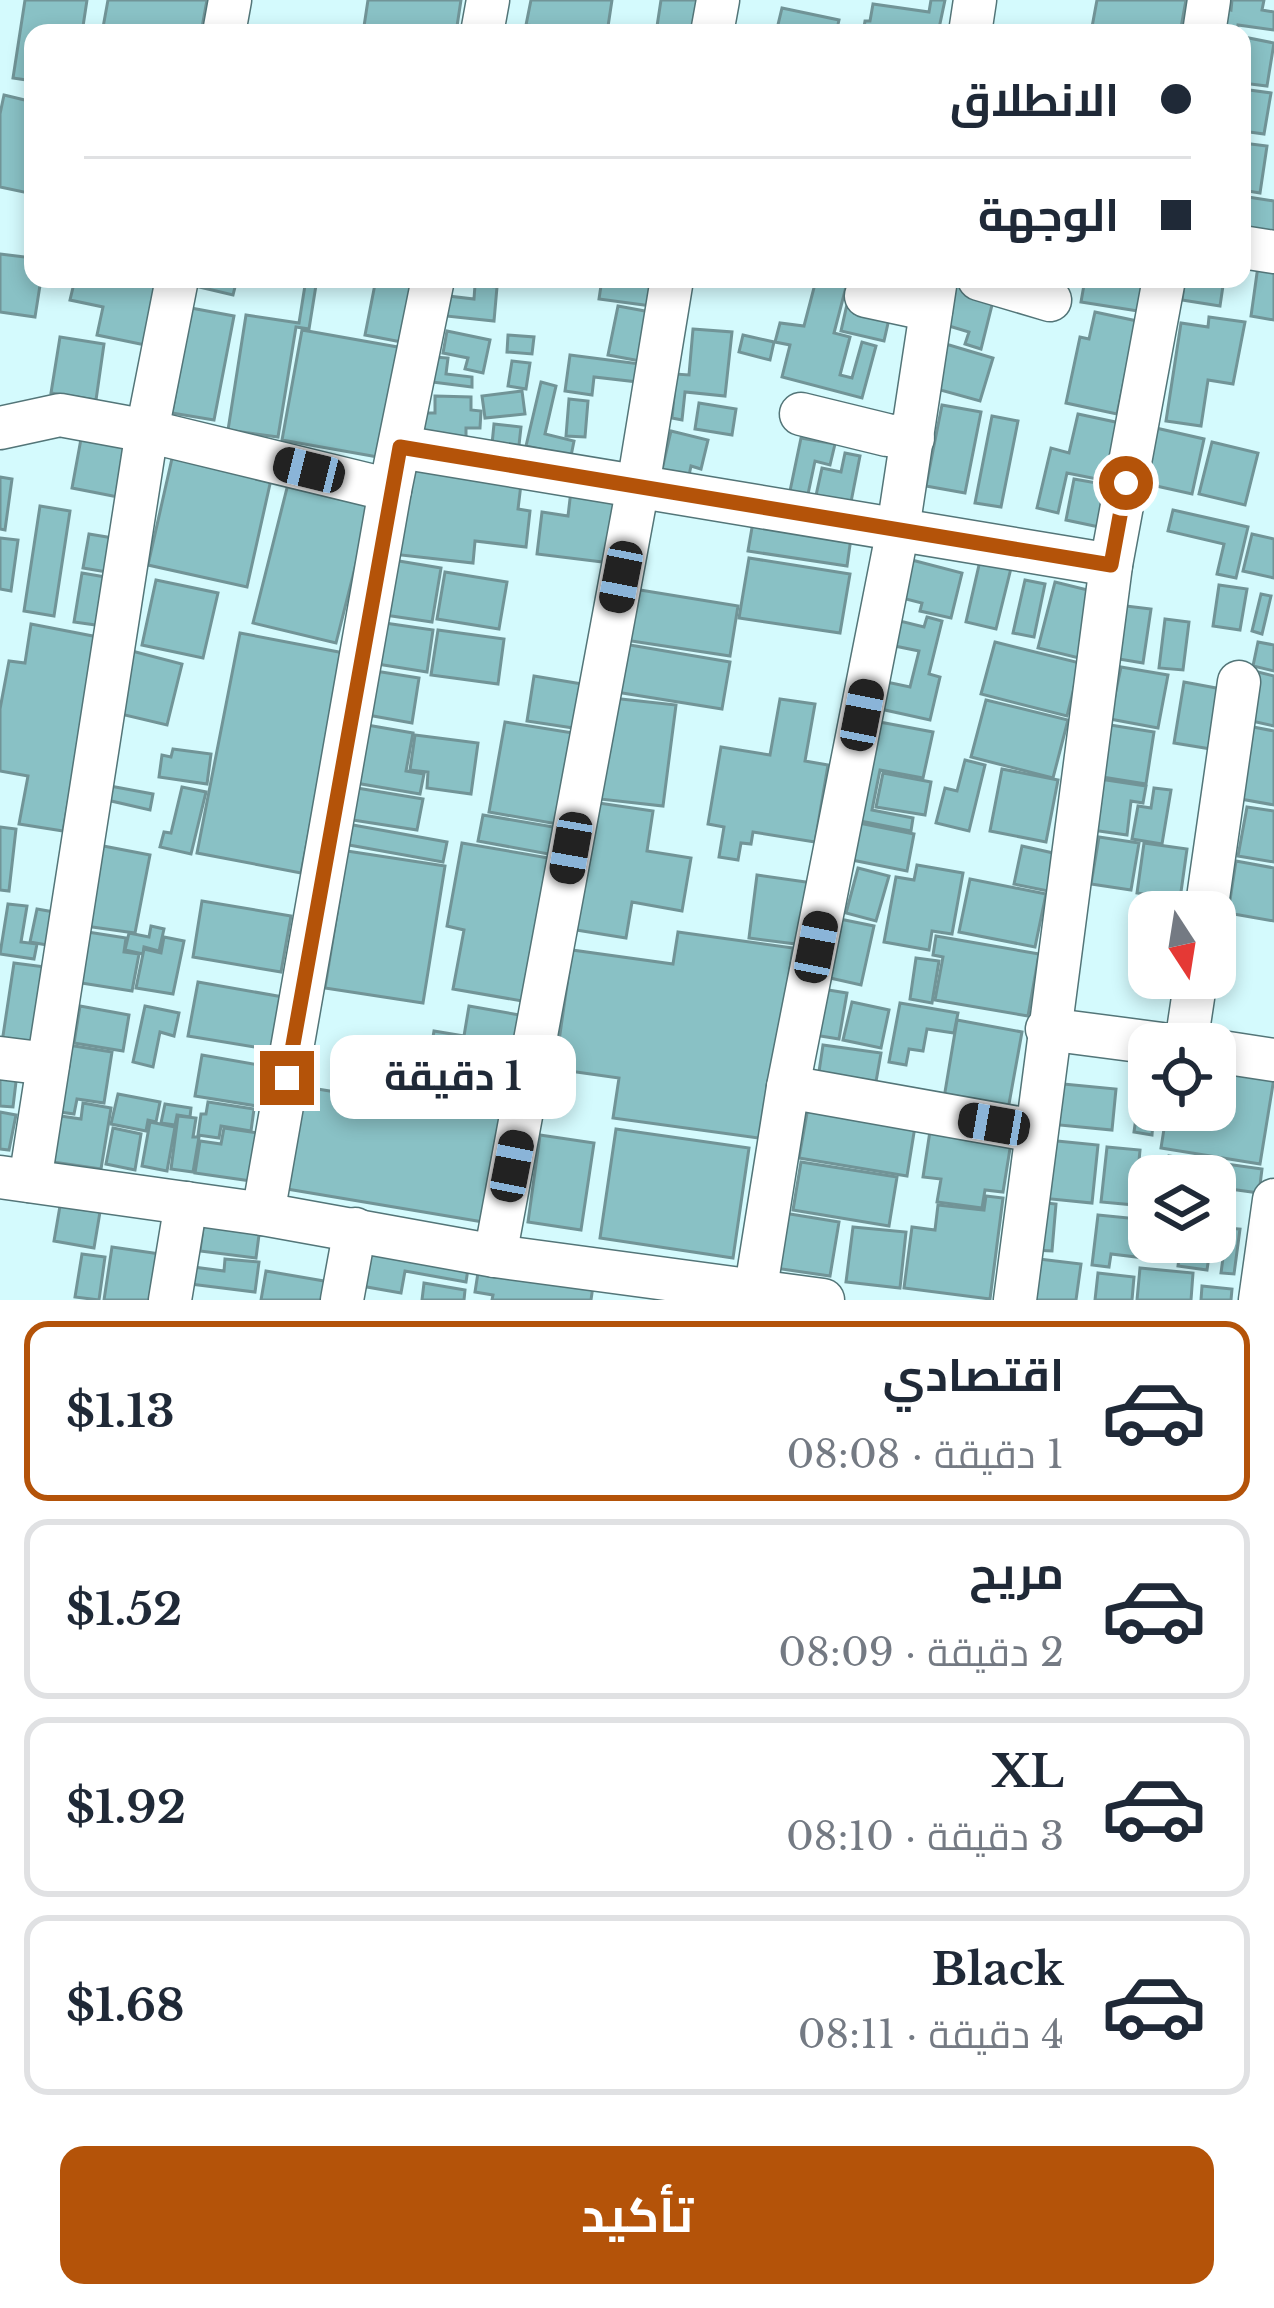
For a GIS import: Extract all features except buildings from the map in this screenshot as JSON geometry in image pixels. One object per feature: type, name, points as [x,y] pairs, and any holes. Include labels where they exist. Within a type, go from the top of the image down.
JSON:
[{"type":"street","points":[[175,288],[147,431],[48,1064],[15,1179],[263,1214],[495,1256],[754,1295],[823,1300]]},
{"type":"street","points":[[263,1214],[390,490],[432,288]]},
{"type":"street","points":[[495,1256],[671,288]]},
{"type":"street","points":[[1009,288],[1050,300]]},
{"type":"street","points":[[1015,1300],[1111,565],[1162,288]]},
{"type":"street","points":[[754,1295],[788,1087],[898,529],[933,295],[866,296]]},
{"type":"street","points":[[801,414],[913,437]]},
{"type":"street","points":[[0,428],[60,415],[147,431],[390,490]]},
{"type":"street","points":[[400,447],[1111,565]]},
{"type":"street","points":[[1209,891],[1239,682]]},
{"type":"street","points":[[1047,1029],[1128,1040]]},
{"type":"street","points":[[1236,1055],[1274,1060]]},
{"type":"street","points":[[0,1058],[48,1064]]},
{"type":"street","points":[[788,1087],[1035,1131]]},
{"type":"street","points":[[1260,1300],[1274,1200]]},
{"type":"street","points":[[170,1300],[186,1203]]},
{"type":"street","points":[[342,1300],[356,1229]]},
{"type":"route","points":[[287,1078],[400,447],[1111,565],[1126,483]]}]
